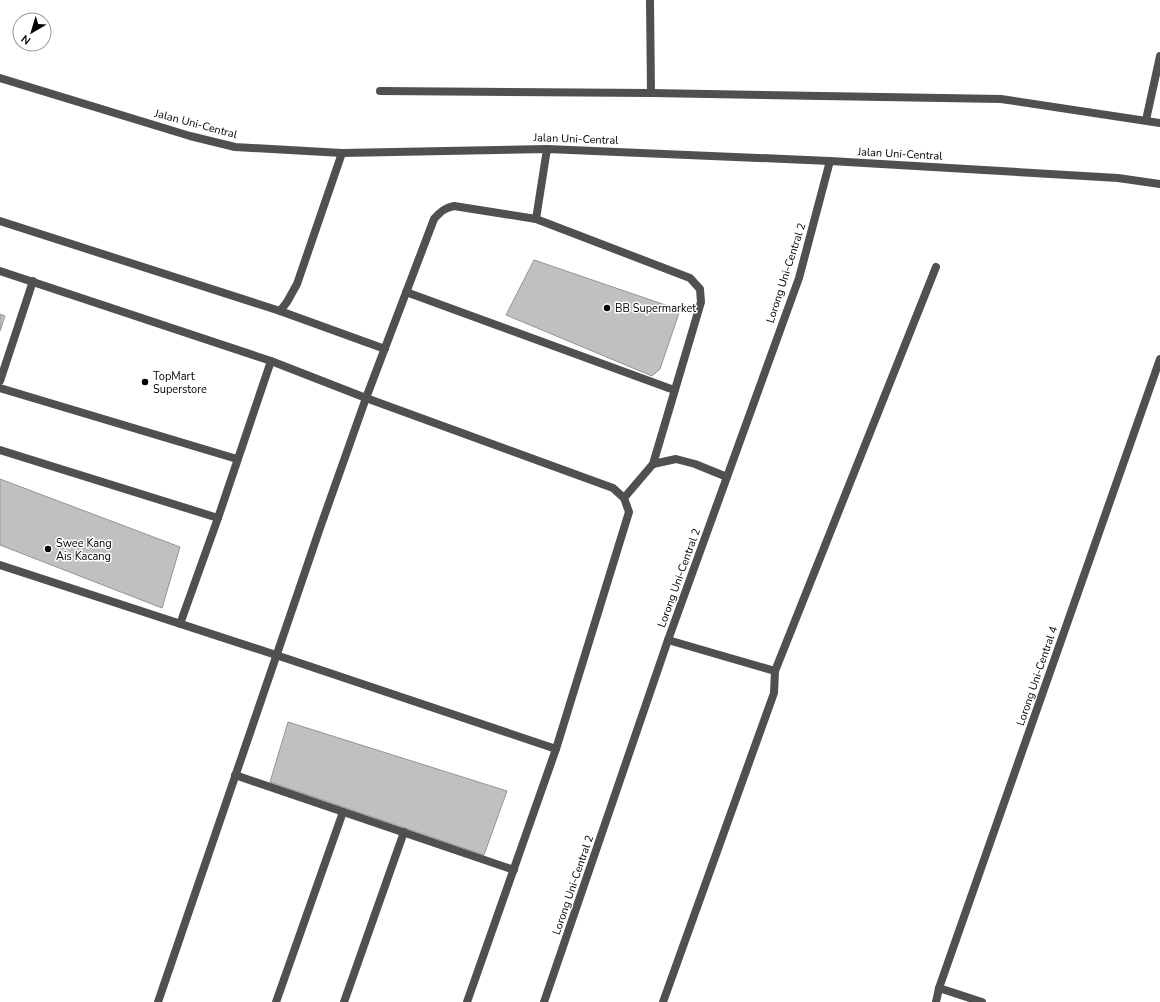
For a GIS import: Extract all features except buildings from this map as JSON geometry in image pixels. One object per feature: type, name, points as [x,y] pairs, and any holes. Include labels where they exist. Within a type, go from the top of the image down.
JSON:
[{"type":"street","points":[[650,0],[651,93]]},
{"type":"street","points":[[1146,120],[1160,56]]},
{"type":"street","name":"Jalan Uni-Central","points":[[0,78],[190,136],[235,147],[342,153],[547,148],[830,161],[1118,178],[1160,184]]},
{"type":"street","points":[[380,91],[651,93],[1001,99],[1160,123]]},
{"type":"street","points":[[536,219],[547,148]]},
{"type":"street","points":[[280,311],[297,284],[342,153]]},
{"type":"street","name":"Lorong Uni-Central 2","points":[[544,1002],[668,640],[799,278],[830,161]]},
{"type":"street","points":[[158,1002],[276,655],[366,398],[434,219],[446,208],[454,206],[536,219],[690,278],[700,289],[701,302],[653,464],[624,498]]},
{"type":"street","points":[[0,222],[280,311],[385,349]]},
{"type":"street","points":[[662,1002],[774,693],[775,671],[936,267]]},
{"type":"street","points":[[0,271],[270,361],[366,398],[613,488],[624,498],[629,512],[556,749],[467,1002]]},
{"type":"street","points":[[0,381],[33,282]]},
{"type":"street","points":[[406,292],[674,390]]},
{"type":"street","name":"Lorong Uni-Central 4","points":[[936,1002],[939,988],[1160,359]]},
{"type":"street","points":[[180,624],[218,518],[270,361]]},
{"type":"street","points":[[0,388],[237,459]]},
{"type":"street","points":[[0,450],[218,518]]},
{"type":"street","points":[[653,464],[676,459],[695,464],[727,477]]},
{"type":"street","points":[[0,565],[276,655],[556,749]]},
{"type":"street","points":[[668,640],[775,671]]},
{"type":"street","points":[[235,775],[514,870]]},
{"type":"street","points":[[276,1002],[343,812]]},
{"type":"street","points":[[344,1002],[404,832]]},
{"type":"street","points":[[939,988],[982,1002]]},
{"type":"place","name":"BB Supermarket","points":[[607,308]]},
{"type":"place","name":"TopMart Superstore","points":[[145,382]]},
{"type":"place","name":"Swee Kang Ais Kacang","points":[[48,549]]}]
